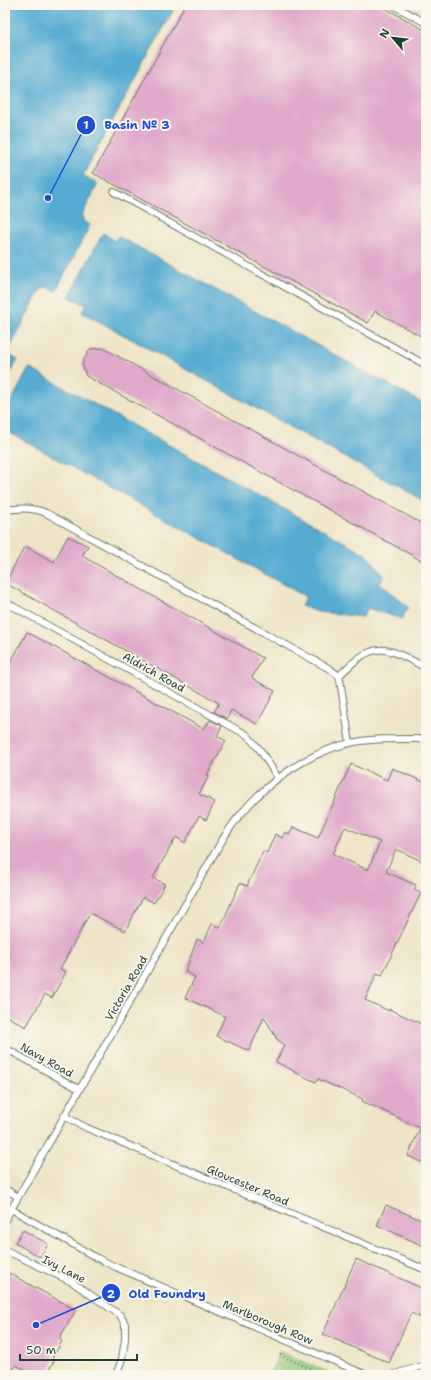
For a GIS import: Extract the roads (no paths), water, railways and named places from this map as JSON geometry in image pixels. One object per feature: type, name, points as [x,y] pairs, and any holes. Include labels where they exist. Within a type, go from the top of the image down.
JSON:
[{"type":"lane","points":[[393,5],[426,23]]},
{"type":"lane","points":[[114,192],[426,364]]},
{"type":"lane","points":[[5,510],[20,508],[33,509],[46,513],[330,669],[338,676],[342,686],[350,743]]},
{"type":"lane","name":"Aldrich Road","points":[[5,602],[247,735],[260,750],[278,778]]},
{"type":"lane","points":[[338,676],[362,655],[374,651],[385,650],[397,652],[426,668]]},
{"type":"lane","name":"Victoria Road","points":[[5,1220],[228,832],[246,807],[263,790],[296,766],[317,755],[338,747],[350,743],[386,740],[426,740]]},
{"type":"lane","name":"Navy Road","points":[[5,1048],[79,1089]]},
{"type":"lane","name":"Gloucester Road","points":[[64,1116],[94,1131],[426,1270]]},
{"type":"lane","points":[[5,1189],[18,1197]]},
{"type":"lane","name":"Marlborough Row","points":[[12,1209],[97,1258],[116,1267],[357,1372],[368,1375]]},
{"type":"lane","name":"Ivy Lane","points":[[5,1250],[72,1282],[120,1315],[125,1324],[125,1339],[122,1359],[116,1375]]},
{"type":"lane","points":[[391,1375],[426,1365]]},
{"type":"water","points":[[5,5],[176,5],[83,175],[98,184],[82,215],[83,221],[90,225],[56,291],[46,287],[40,290],[9,350],[11,356],[18,360],[5,383]]},
{"type":"water","points":[[103,233],[115,241],[118,236],[426,405],[426,502],[82,312],[86,305],[69,297]]},
{"type":"water","points":[[29,368],[366,554],[384,575],[380,583],[408,607],[402,619],[367,608],[363,617],[318,612],[301,606],[306,597],[5,430],[5,413]]},
{"type":"place","name":"Basin № 3","points":[[48,198]]},
{"type":"place","name":"Old Foundry","points":[[36,1325]]}]
